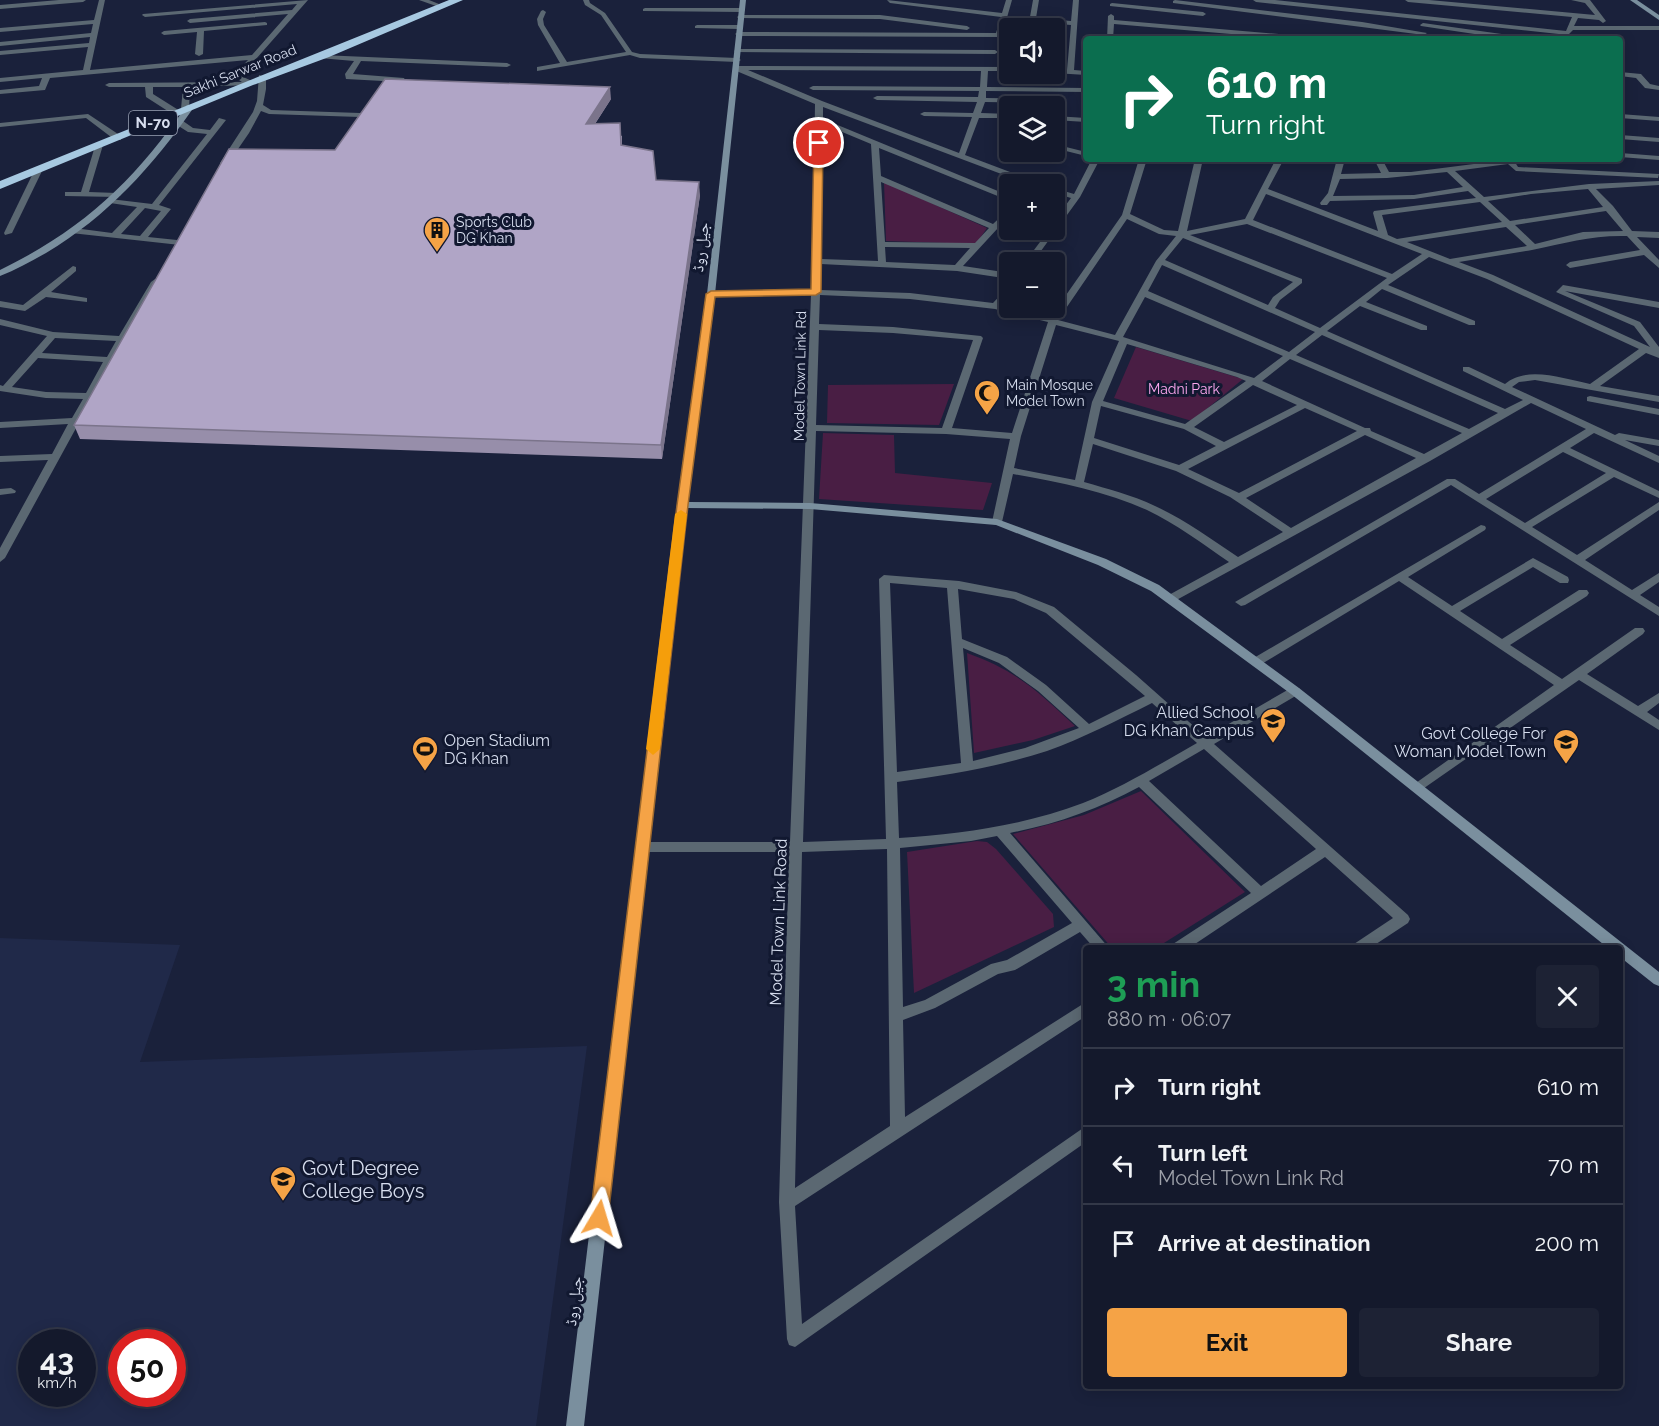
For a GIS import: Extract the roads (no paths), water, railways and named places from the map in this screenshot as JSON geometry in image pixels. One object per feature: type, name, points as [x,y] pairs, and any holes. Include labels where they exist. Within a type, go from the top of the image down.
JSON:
[{"type":"highway","name":"Sakhi Sarwar Road","points":[[0,185],[183,113],[247,83],[321,57],[458,0]]},
{"type":"highway","name":"N-70","points":[[306,61],[441,1]]},
{"type":"main road","points":[[1633,0],[1659,18]]},
{"type":"main road","name":"جیل روڈ","points":[[575,1426],[682,505],[711,294],[740,18]]},
{"type":"main road","points":[[0,273],[32,258],[95,218],[134,181],[183,113]]},
{"type":"main road","points":[[682,505],[810,506],[997,522],[1102,562],[1155,588],[1295,691],[1614,945]]},
{"type":"main road","points":[[1623,952],[1659,980]]},
{"type":"street","points":[[0,7],[83,0]]},
{"type":"street","points":[[86,72],[102,0]]},
{"type":"street","points":[[226,8],[227,0]]},
{"type":"street","points":[[422,0],[441,1]]},
{"type":"street","points":[[586,0],[587,4],[603,14],[630,53]]},
{"type":"street","points":[[1004,18],[1009,0]]},
{"type":"street","points":[[1032,18],[1036,0]]},
{"type":"street","points":[[1070,72],[1076,0]]},
{"type":"street","points":[[1253,36],[1256,0],[1300,2],[1506,36]]},
{"type":"street","points":[[1408,0],[1601,18]]},
{"type":"street","points":[[1574,0],[1587,1],[1610,28]]},
{"type":"street","points":[[145,15],[304,1]]},
{"type":"street","points":[[247,83],[237,76],[304,1]]},
{"type":"street","points":[[890,1],[1005,15]]},
{"type":"street","points":[[1110,36],[1112,2],[1381,26],[1425,36],[1425,1]]},
{"type":"street","points":[[1175,2],[1204,10]]},
{"type":"street","points":[[1300,2],[1305,36]]},
{"type":"street","points":[[645,10],[740,18],[999,33]]},
{"type":"street","points":[[1199,30],[1204,10]]},
{"type":"street","points":[[190,21],[294,12]]},
{"type":"street","points":[[543,12],[540,19],[541,25],[565,65]]},
{"type":"street","points":[[697,27],[740,18],[880,17],[999,33]]},
{"type":"street","points":[[1424,21],[1568,33],[1575,17]]},
{"type":"street","points":[[0,30],[96,22]]},
{"type":"street","points":[[1110,22],[1155,29],[1199,30],[1245,36]]},
{"type":"street","points":[[1065,23],[1074,24]]},
{"type":"street","points":[[164,33],[265,24]]},
{"type":"street","points":[[1381,26],[1384,36]]},
{"type":"street","points":[[29,41],[34,27]]},
{"type":"street","points":[[1570,28],[1659,27]]},
{"type":"street","points":[[199,54],[201,30]]},
{"type":"street","points":[[0,44],[94,35]]},
{"type":"street","points":[[961,157],[977,115],[988,69],[999,37]]},
{"type":"street","points":[[0,53],[92,45]]},
{"type":"street","points":[[737,60],[995,52]]},
{"type":"street","points":[[540,69],[630,53],[640,56],[999,69]]},
{"type":"street","points":[[155,58],[199,54],[256,54]]},
{"type":"street","points":[[0,80],[256,54]]},
{"type":"street","points":[[321,57],[507,65]]},
{"type":"street","points":[[359,58],[349,77],[416,81]]},
{"type":"street","points":[[737,60],[819,103],[1006,174]]},
{"type":"street","points":[[1065,72],[1083,73]]},
{"type":"street","points":[[0,92],[42,88],[47,75]]},
{"type":"street","points":[[1623,75],[1638,76],[1648,86],[1659,88]]},
{"type":"street","points":[[222,166],[260,107],[264,91],[262,77]]},
{"type":"street","points":[[187,83],[183,113],[191,130],[213,133]]},
{"type":"street","points":[[109,85],[247,83]]},
{"type":"street","points":[[149,84],[149,95],[183,113]]},
{"type":"street","points":[[813,88],[1083,90]]},
{"type":"street","points":[[877,98],[999,99]]},
{"type":"street","name":"Model Town Link Rd","points":[[810,506],[819,103]]},
{"type":"street","points":[[260,107],[269,112],[360,115]]},
{"type":"street","points":[[924,114],[999,116]]},
{"type":"street","points":[[0,125],[88,116],[118,138]]},
{"type":"street","points":[[1623,116],[1659,119]]},
{"type":"street","points":[[1065,119],[1083,120]]},
{"type":"street","points":[[114,236],[148,206],[222,120]]},
{"type":"street","points":[[819,120],[999,195]]},
{"type":"street","points":[[1623,124],[1659,127]]},
{"type":"street","points":[[1623,137],[1659,140]]},
{"type":"street","points":[[875,143],[882,264]]},
{"type":"street","points":[[84,194],[99,145]]},
{"type":"street","points":[[1065,149],[1083,153]]},
{"type":"street","points":[[1623,155],[1659,158]]},
{"type":"street","points":[[1065,212],[1094,162]]},
{"type":"street","points":[[997,522],[1016,436],[1053,320],[1126,215],[1142,162]]},
{"type":"street","points":[[1079,483],[1097,402],[1121,339],[1160,261],[1182,234],[1198,162]]},
{"type":"street","points":[[1248,221],[1278,162]]},
{"type":"street","points":[[1318,211],[1332,193],[1340,162]]},
{"type":"street","points":[[1380,162],[1387,176]]},
{"type":"street","points":[[1436,162],[1471,188],[1533,247]]},
{"type":"street","points":[[1336,177],[1387,176],[1495,162]]},
{"type":"street","points":[[1511,162],[1516,169],[1659,176]]},
{"type":"street","points":[[8,233],[38,171]]},
{"type":"street","points":[[877,177],[993,227]]},
{"type":"street","points":[[1384,236],[1377,213],[1418,210],[1589,186],[1659,183]]},
{"type":"street","points":[[1589,186],[1610,208],[1629,234],[1658,264]]},
{"type":"street","points":[[1327,199],[1414,197],[1471,188]]},
{"type":"street","points":[[1263,190],[1490,277],[1659,354]]},
{"type":"street","points":[[68,194],[115,198],[166,209],[142,239]]},
{"type":"street","points":[[1065,194],[1076,197]]},
{"type":"street","points":[[1397,241],[1610,208]]},
{"type":"street","points":[[1126,215],[1162,232],[1182,234],[1299,281],[1276,299],[1270,310]]},
{"type":"street","points":[[957,268],[999,221]]},
{"type":"street","points":[[1182,234],[1248,221],[1393,278]]},
{"type":"street","points":[[74,231],[142,239],[175,247],[183,233]]},
{"type":"street","points":[[1449,261],[1533,247],[1583,235],[1659,235]]},
{"type":"street","points":[[881,244],[977,246]]},
{"type":"street","points":[[1570,265],[1646,252]]},
{"type":"street","points":[[1187,427],[1289,356],[1429,253]]},
{"type":"street","points":[[817,261],[957,268],[999,274]]},
{"type":"street","points":[[1160,261],[1506,413]]},
{"type":"street","points":[[0,558],[108,360],[163,268]]},
{"type":"street","points":[[0,304],[25,308],[73,269]]},
{"type":"street","points":[[1382,286],[1472,322]]},
{"type":"street","points":[[1549,305],[1564,288],[1658,307]]},
{"type":"street","points":[[711,294],[816,292],[910,296],[995,306],[1197,361],[1253,381],[1367,430],[1426,459]]},
{"type":"street","points":[[1560,292],[1637,324],[1659,354]]},
{"type":"street","points":[[1144,293],[1468,433]]},
{"type":"street","points":[[44,294],[84,300]]},
{"type":"street","points":[[995,306],[999,301]]},
{"type":"street","points":[[1360,303],[1424,328]]},
{"type":"street","points":[[0,322],[53,334],[121,339]]},
{"type":"street","points":[[814,327],[893,330],[978,338],[946,431]]},
{"type":"street","points":[[3,389],[53,334]]},
{"type":"street","points":[[1592,387],[1645,349]]},
{"type":"street","points":[[36,355],[108,360]]},
{"type":"street","points":[[1466,369],[1659,460]]},
{"type":"street","points":[[1505,388],[1516,379],[1526,376],[1659,399]]},
{"type":"street","points":[[3,389],[46,395],[90,396]]},
{"type":"street","points":[[1171,599],[1531,399]]},
{"type":"street","points":[[1590,399],[1659,412]]},
{"type":"street","points":[[1097,402],[1187,427],[1226,447]]},
{"type":"street","points":[[1180,470],[1306,404]]},
{"type":"street","points":[[0,425],[75,421]]},
{"type":"street","points":[[812,428],[946,431],[1016,436]]},
{"type":"street","points":[[1238,498],[1367,430]]},
{"type":"street","points":[[1479,498],[1516,475],[1598,431],[1659,443]]},
{"type":"street","points":[[1089,440],[1180,470],[1238,498],[1290,533]]},
{"type":"street","points":[[1564,449],[1659,495]]},
{"type":"street","points":[[0,459],[54,457]]},
{"type":"street","points":[[1009,470],[1079,483],[1114,494],[1183,525],[1237,562]]},
{"type":"street","points":[[1525,527],[1614,473]]},
{"type":"street","points":[[1241,602],[1451,481],[1659,612]]},
{"type":"street","points":[[1578,560],[1659,505]]},
{"type":"street","name":"Model Town Link Road","points":[[810,506],[796,846],[787,1202],[795,1339],[1083,1135]]},
{"type":"street","points":[[1256,662],[1480,528]]},
{"type":"street","points":[[1452,611],[1533,562],[1564,580]]},
{"type":"street","points":[[1400,576],[1562,686]]},
{"type":"street","points":[[1632,595],[1659,578]]},
{"type":"street","points":[[898,1130],[893,844],[884,579],[952,585],[1016,596],[1050,610],[1153,697],[1403,919],[1364,945]]},
{"type":"street","points":[[952,585],[967,766]]},
{"type":"street","points":[[1502,645],[1583,593]]},
{"type":"street","points":[[1417,788],[1639,631]]},
{"type":"street","points":[[957,641],[1003,660],[1042,688],[1087,729]]},
{"type":"street","points":[[1579,674],[1659,726]]},
{"type":"street","points":[[642,847],[893,844],[1000,830],[1076,811],[1140,780],[1295,691]]},
{"type":"street","points":[[891,778],[967,766],[1042,748],[1153,697]]},
{"type":"street","points":[[1638,712],[1659,697]]},
{"type":"street","points":[[1140,780],[1260,893]]},
{"type":"street","points":[[1000,830],[1099,945]]},
{"type":"street","points":[[1182,945],[1325,850]]},
{"type":"street","points":[[896,1016],[930,1004],[996,968],[1010,966],[1081,925]]},
{"type":"street","points":[[787,1202],[1083,1010]]},
{"type":"place","name":"Sports Club DG Khan","points":[[437,253]]},
{"type":"place","name":"Main Mosque Model Town","points":[[987,416]]},
{"type":"place","name":"Allied School DG Khan Campus","points":[[1273,744]]},
{"type":"place","name":"Govt College For Woman Model Town","points":[[1566,765]]},
{"type":"place","name":"Open Stadium DG Khan","points":[[425,772]]},
{"type":"place","name":"Govt Degree College Boys","points":[[283,1202]]},
{"type":"park label","name":"Madni Park","points":[[1184,389]]}]
